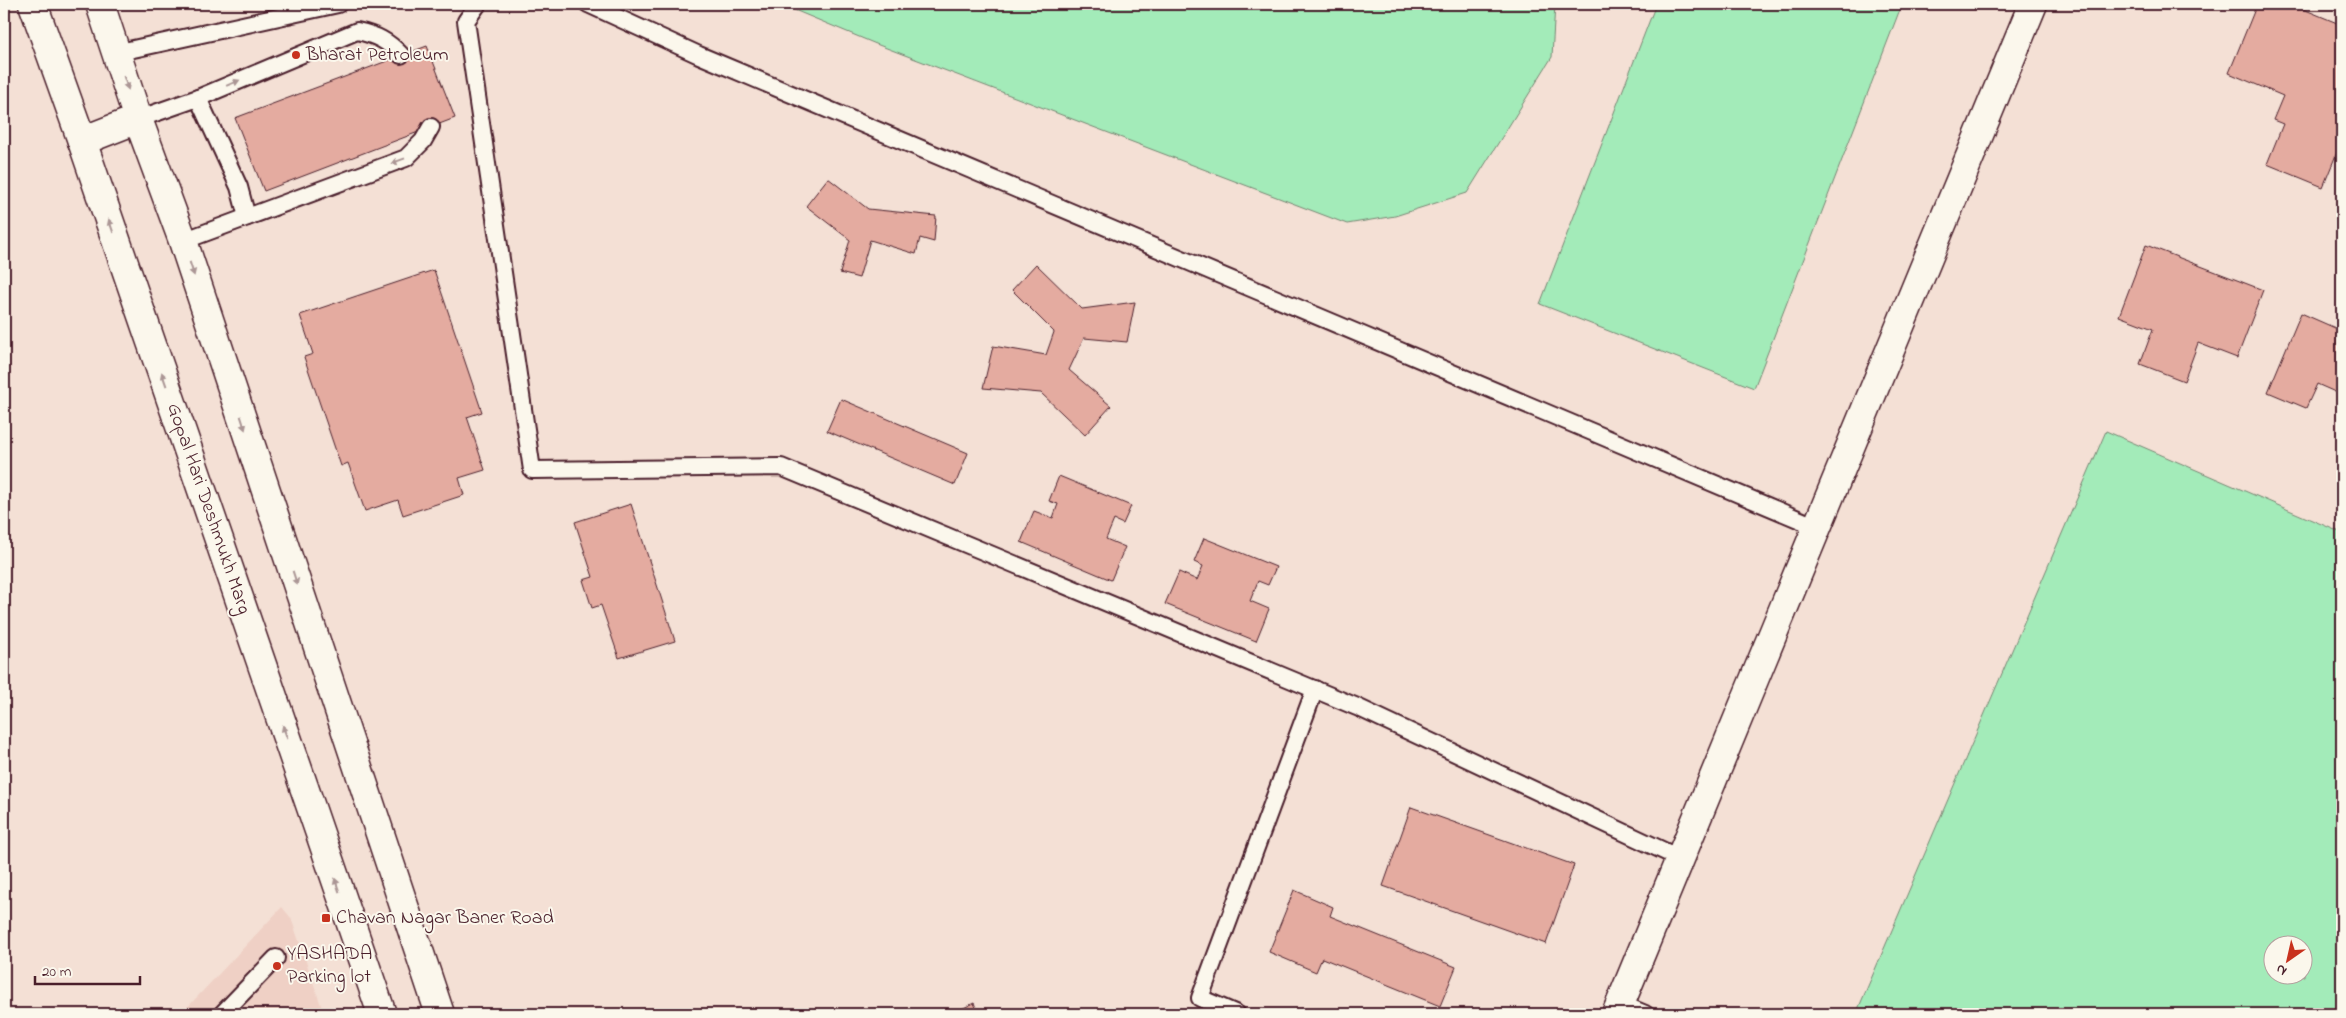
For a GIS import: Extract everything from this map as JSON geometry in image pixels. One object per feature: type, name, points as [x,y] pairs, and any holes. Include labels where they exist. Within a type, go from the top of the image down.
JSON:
[{"type":"main road","name":"Gopal Hari Deshmukh Marg","points":[[33,4],[82,141],[382,1014]]},
{"type":"main road","points":[[100,4],[138,119],[183,241],[440,1014]]},
{"type":"main road","points":[[1627,1011],[1681,859],[2033,4]]},
{"type":"main road","points":[[82,141],[138,119]]},
{"type":"lane","points":[[116,52],[338,4]]},
{"type":"lane","points":[[478,4],[466,21],[532,470],[781,467],[1315,690],[1681,859]]},
{"type":"lane","points":[[588,4],[699,54],[1817,527]]},
{"type":"lane","points":[[138,119],[198,98],[357,31],[375,35],[388,41],[401,55]]},
{"type":"lane","points":[[198,98],[235,178],[247,217]]},
{"type":"lane","points":[[183,241],[406,158],[423,141],[431,128]]},
{"type":"lane","points":[[1237,1014],[1200,998],[1315,690]]},
{"type":"lane","points":[[222,1014],[276,958]]},
{"type":"shaded area","name":"YASHADA Parking lot","points":[[282,907],[291,918],[324,1014],[181,1014]]},
{"type":"green space","points":[[780,4],[1555,4],[1552,57],[1467,193],[1395,216],[1347,224],[876,44]]},
{"type":"green space","points":[[1656,4],[1902,4],[1754,388],[1540,304]]},
{"type":"green space","points":[[2106,431],[2342,533],[2342,1014],[1856,1014]]},
{"type":"building","points":[[2257,4],[2291,4],[2342,25],[2342,140],[2323,187],[2267,164],[2283,124],[2273,120],[2283,96],[2229,73]]},
{"type":"building","points":[[427,46],[455,118],[264,191],[235,118]]},
{"type":"building","points":[[828,178],[868,209],[936,216],[934,242],[920,238],[916,254],[870,240],[859,278],[840,273],[850,240],[806,206]]},
{"type":"building","points":[[2146,245],[2263,290],[2237,358],[2198,343],[2184,381],[2140,364],[2153,329],[2119,316]]},
{"type":"building","points":[[1036,264],[1082,309],[1135,302],[1127,342],[1084,338],[1069,370],[1111,406],[1085,435],[1041,393],[983,388],[993,346],[1046,355],[1054,332],[1012,290]]},
{"type":"building","points":[[434,270],[482,412],[467,417],[485,470],[459,478],[464,495],[403,515],[398,500],[365,511],[348,463],[341,466],[304,357],[313,354],[300,315]]},
{"type":"building","points":[[2301,313],[2342,331],[2342,395],[2317,384],[2306,408],[2268,392]]},
{"type":"building","points":[[841,399],[968,453],[955,485],[827,431]]},
{"type":"building","points":[[1059,476],[1131,506],[1123,524],[1114,520],[1106,539],[1125,547],[1111,580],[1021,542],[1034,511],[1053,518],[1058,504],[1049,501]]},
{"type":"building","points":[[631,504],[675,641],[619,658],[601,605],[592,608],[583,580],[593,577],[575,522]]},
{"type":"building","points":[[1204,538],[1276,567],[1268,585],[1258,581],[1250,601],[1269,609],[1256,641],[1165,604],[1179,572],[1197,580],[1203,566],[1194,562]]},
{"type":"building","points":[[1411,807],[1574,865],[1546,944],[1383,886]]},
{"type":"building","points":[[1294,890],[1333,907],[1330,916],[1456,967],[1440,1006],[1322,958],[1316,972],[1269,952]]},
{"type":"building","points":[[974,1003],[979,1014],[953,1014],[953,1013]]},
{"type":"place","name":"Bharat Petroleum","points":[[296,55]]},
{"type":"place","name":"Chavan Nagar Baner Road","points":[[326,918]]},
{"type":"place","name":"YASHADA Parking lot","points":[[277,966]]}]
